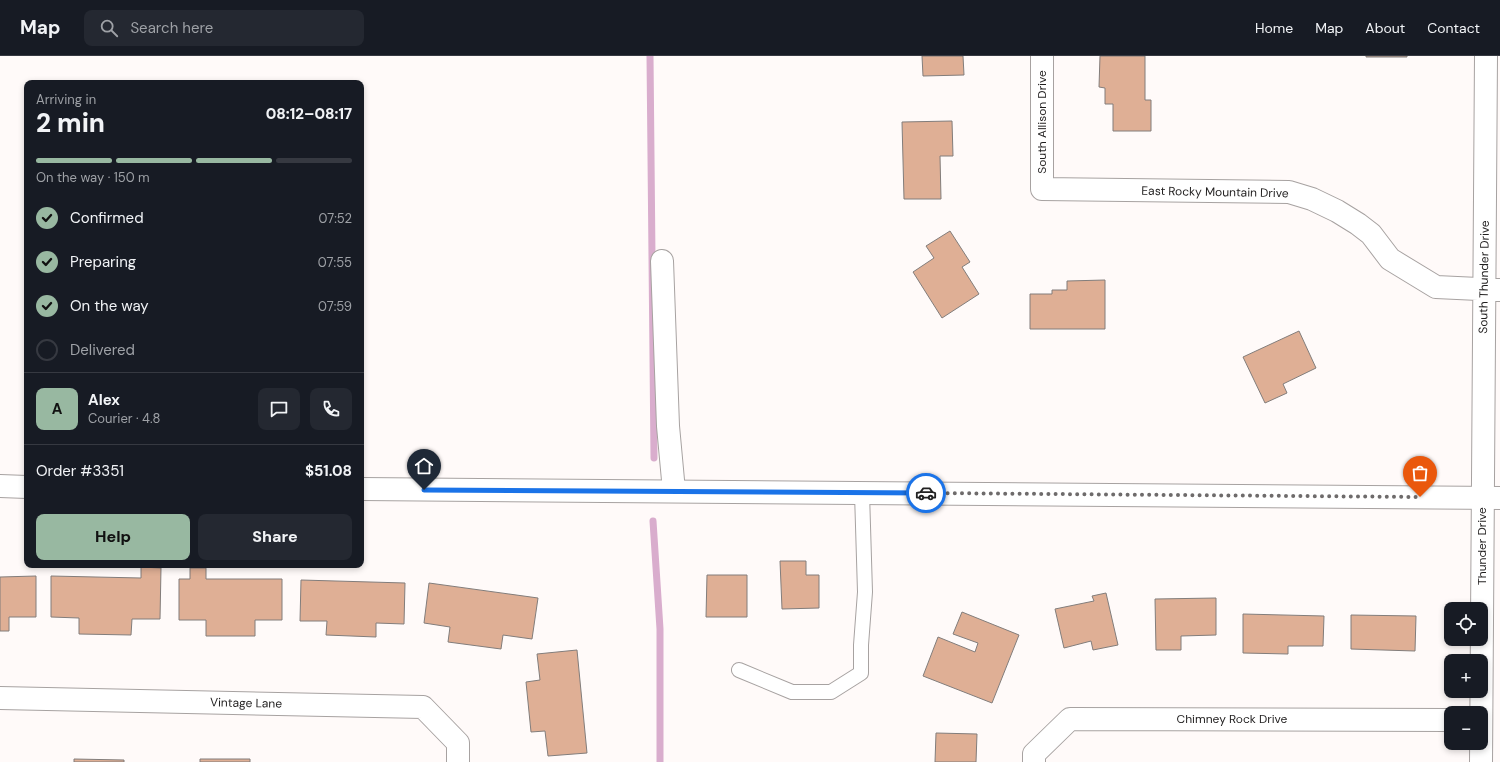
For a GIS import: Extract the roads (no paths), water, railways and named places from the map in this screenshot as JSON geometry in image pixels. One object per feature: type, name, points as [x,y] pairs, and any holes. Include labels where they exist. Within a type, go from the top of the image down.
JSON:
[{"type":"street","name":"South Allison Drive","points":[[1042,56],[1042,189]]},
{"type":"street","name":"South Thunder Drive","points":[[1486,56],[1492,290],[1491,498]]},
{"type":"street","name":"East Rocky Mountain Drive","points":[[1042,189],[1289,192],[1312,199],[1337,211],[1358,224],[1371,234],[1390,259],[1436,287],[1492,290]]},
{"type":"street","points":[[662,261],[668,426],[674,491]]},
{"type":"street","points":[[0,486],[24,487]]},
{"type":"street","points":[[364,489],[1491,498]]},
{"type":"street","name":"Thunder Drive","points":[[1482,706],[1491,498]]},
{"type":"street","name":"Vintage Lane","points":[[0,698],[423,707],[458,742],[458,762]]},
{"type":"street","name":"Chimney Rock Drive","points":[[1034,762],[1034,754],[1070,719],[1444,720]]},
{"type":"street","name":"Thunder Drive","points":[[1481,750],[1481,762]]},
{"type":"lane","points":[[738,670],[792,692],[831,692],[861,673],[861,645],[865,592],[862,493]]},
{"type":"waterway","points":[[650,56],[654,458]]},
{"type":"waterway","points":[[653,521],[660,629],[660,762]]}]
